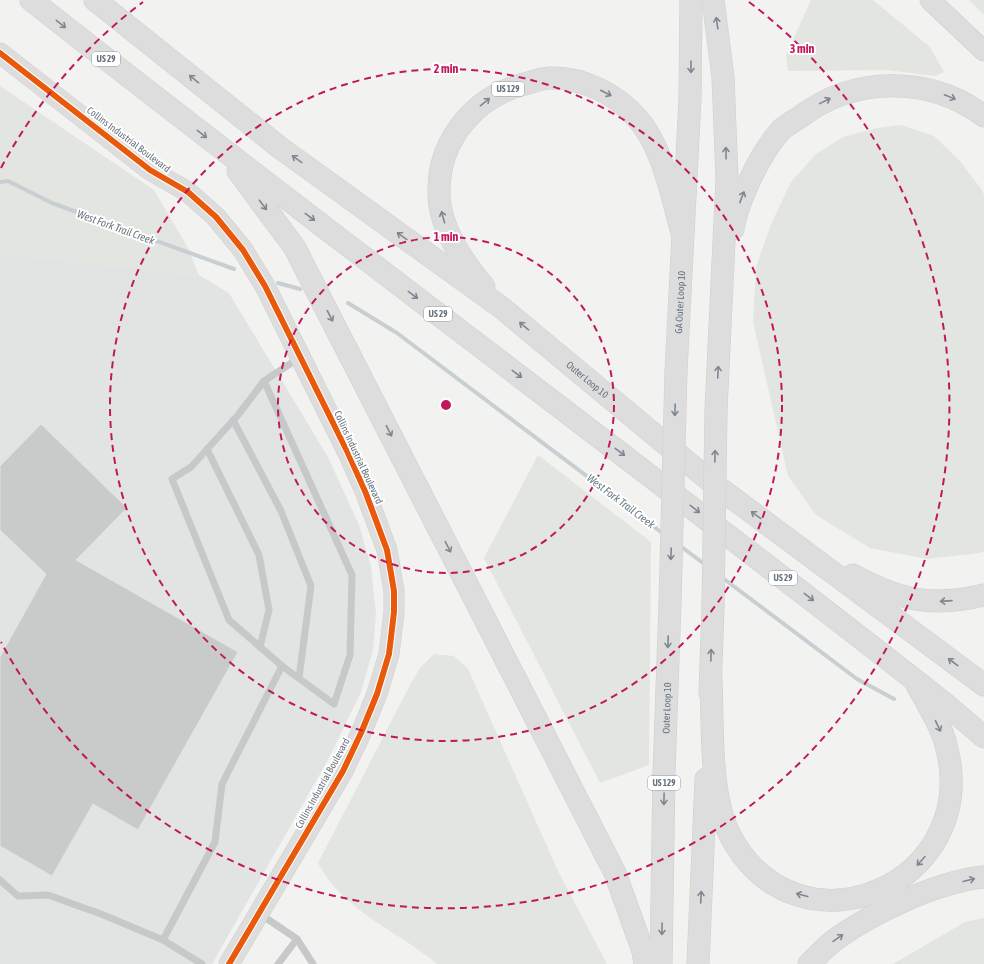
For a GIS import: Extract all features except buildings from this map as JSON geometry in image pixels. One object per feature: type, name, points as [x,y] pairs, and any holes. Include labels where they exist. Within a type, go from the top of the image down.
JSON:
[{"type":"highway","name":"US 29","points":[[31,0],[223,151],[653,477],[914,679],[984,737]]},
{"type":"highway","points":[[96,0],[279,147],[502,308]]},
{"type":"highway","name":"GA Outer Loop 10","points":[[676,371],[690,99],[691,0]]},
{"type":"highway","points":[[698,964],[711,679],[716,410],[727,178],[723,77],[713,0]]},
{"type":"highway","name":"US 129","points":[[502,308],[469,268],[452,240],[443,218],[439,193],[442,163],[454,134],[472,112],[492,96],[514,86],[551,77],[576,80],[609,93],[637,118],[656,147],[682,232]]},
{"type":"highway","points":[[721,304],[734,220],[751,176],[771,142],[784,128],[810,109],[841,94],[857,89],[897,85],[935,91],[972,107],[984,116]]},
{"type":"highway","points":[[223,151],[295,248],[615,873],[643,951],[645,964]]},
{"type":"highway","name":"Outer Loop 10","points":[[502,308],[714,485],[788,538],[984,685]]},
{"type":"highway","name":"Outer Loop 10","points":[[661,964],[664,773],[676,371]]},
{"type":"highway","points":[[788,538],[865,581],[892,594],[916,600],[941,602],[984,595]]},
{"type":"highway","points":[[711,679],[716,789],[722,814],[731,837],[746,859],[761,875],[778,886],[799,895],[816,899],[837,900],[857,898],[881,890],[910,872],[922,861],[933,845],[946,815],[950,796],[950,776],[946,745],[914,679]]},
{"type":"highway","points":[[809,964],[836,939],[884,911],[942,887],[984,877]]},
{"type":"street","points":[[930,0],[984,51]]},
{"type":"street","name":"Collins Industrial Boulevard","points":[[0,53],[150,170],[188,192],[216,218],[243,250],[255,267],[348,453],[380,530],[391,570],[394,591],[394,619],[389,654],[377,694],[361,733],[343,771],[229,964]]},
{"type":"lane","points":[[264,381],[352,575],[350,655],[334,704],[282,666],[229,620],[172,479],[191,467],[234,420],[264,381],[300,358]]},
{"type":"lane","points":[[234,420],[281,511],[311,586],[298,678]]},
{"type":"lane","points":[[207,449],[259,555],[269,610],[260,647]]},
{"type":"lane","points":[[163,940],[215,842],[222,784],[282,666]]},
{"type":"lane","points":[[0,880],[18,896],[48,896],[101,914],[163,940],[202,964]]},
{"type":"lane","points":[[259,913],[297,940],[313,964]]},
{"type":"lane","points":[[278,964],[297,940]]},
{"type":"shaded area","points":[[811,0],[873,0],[930,47],[944,72],[935,76],[886,70],[788,71],[786,55]]},
{"type":"shaded area","points":[[969,0],[984,0],[984,15]]},
{"type":"shaded area","points":[[0,86],[154,190],[187,246],[199,275],[0,253]]},
{"type":"shaded area","points":[[901,125],[934,136],[960,161],[982,190],[984,195],[984,551],[980,553],[927,559],[870,548],[816,515],[788,476],[753,322],[756,267],[771,224],[791,182],[816,154],[843,137],[877,128]]},
{"type":"shaded area","points":[[0,253],[199,275],[229,293],[328,457],[359,525],[371,566],[376,614],[373,650],[361,692],[329,758],[212,964],[0,964]]},
{"type":"shaded area","points":[[538,455],[651,542],[649,765],[600,783],[484,558]]},
{"type":"shaded area","points":[[434,654],[454,656],[468,669],[558,871],[607,964],[437,964],[357,908],[342,895],[329,880],[318,863],[410,685],[420,668]]},
{"type":"shaded area","points":[[984,918],[984,964],[893,964],[965,922]]},
{"type":"waterway","name":"West Fork Trail Creek","points":[[0,182],[8,181],[52,203],[234,269]]},
{"type":"waterway","name":"West Fork Trail Creek","points":[[278,283],[300,289]]},
{"type":"waterway","name":"West Fork Trail Creek","points":[[348,303],[397,333],[665,535]]},
{"type":"waterway","name":"West Fork Trail Creek","points":[[679,545],[707,566]]},
{"type":"waterway","name":"West Fork Trail Creek","points":[[720,576],[857,679],[894,699]]},
{"type":"cycle path","points":[[0,53],[150,170],[188,192],[216,217],[243,250],[265,286],[348,453],[365,491],[387,550],[394,591],[394,612],[389,654],[377,694],[343,771],[229,964]]}]
